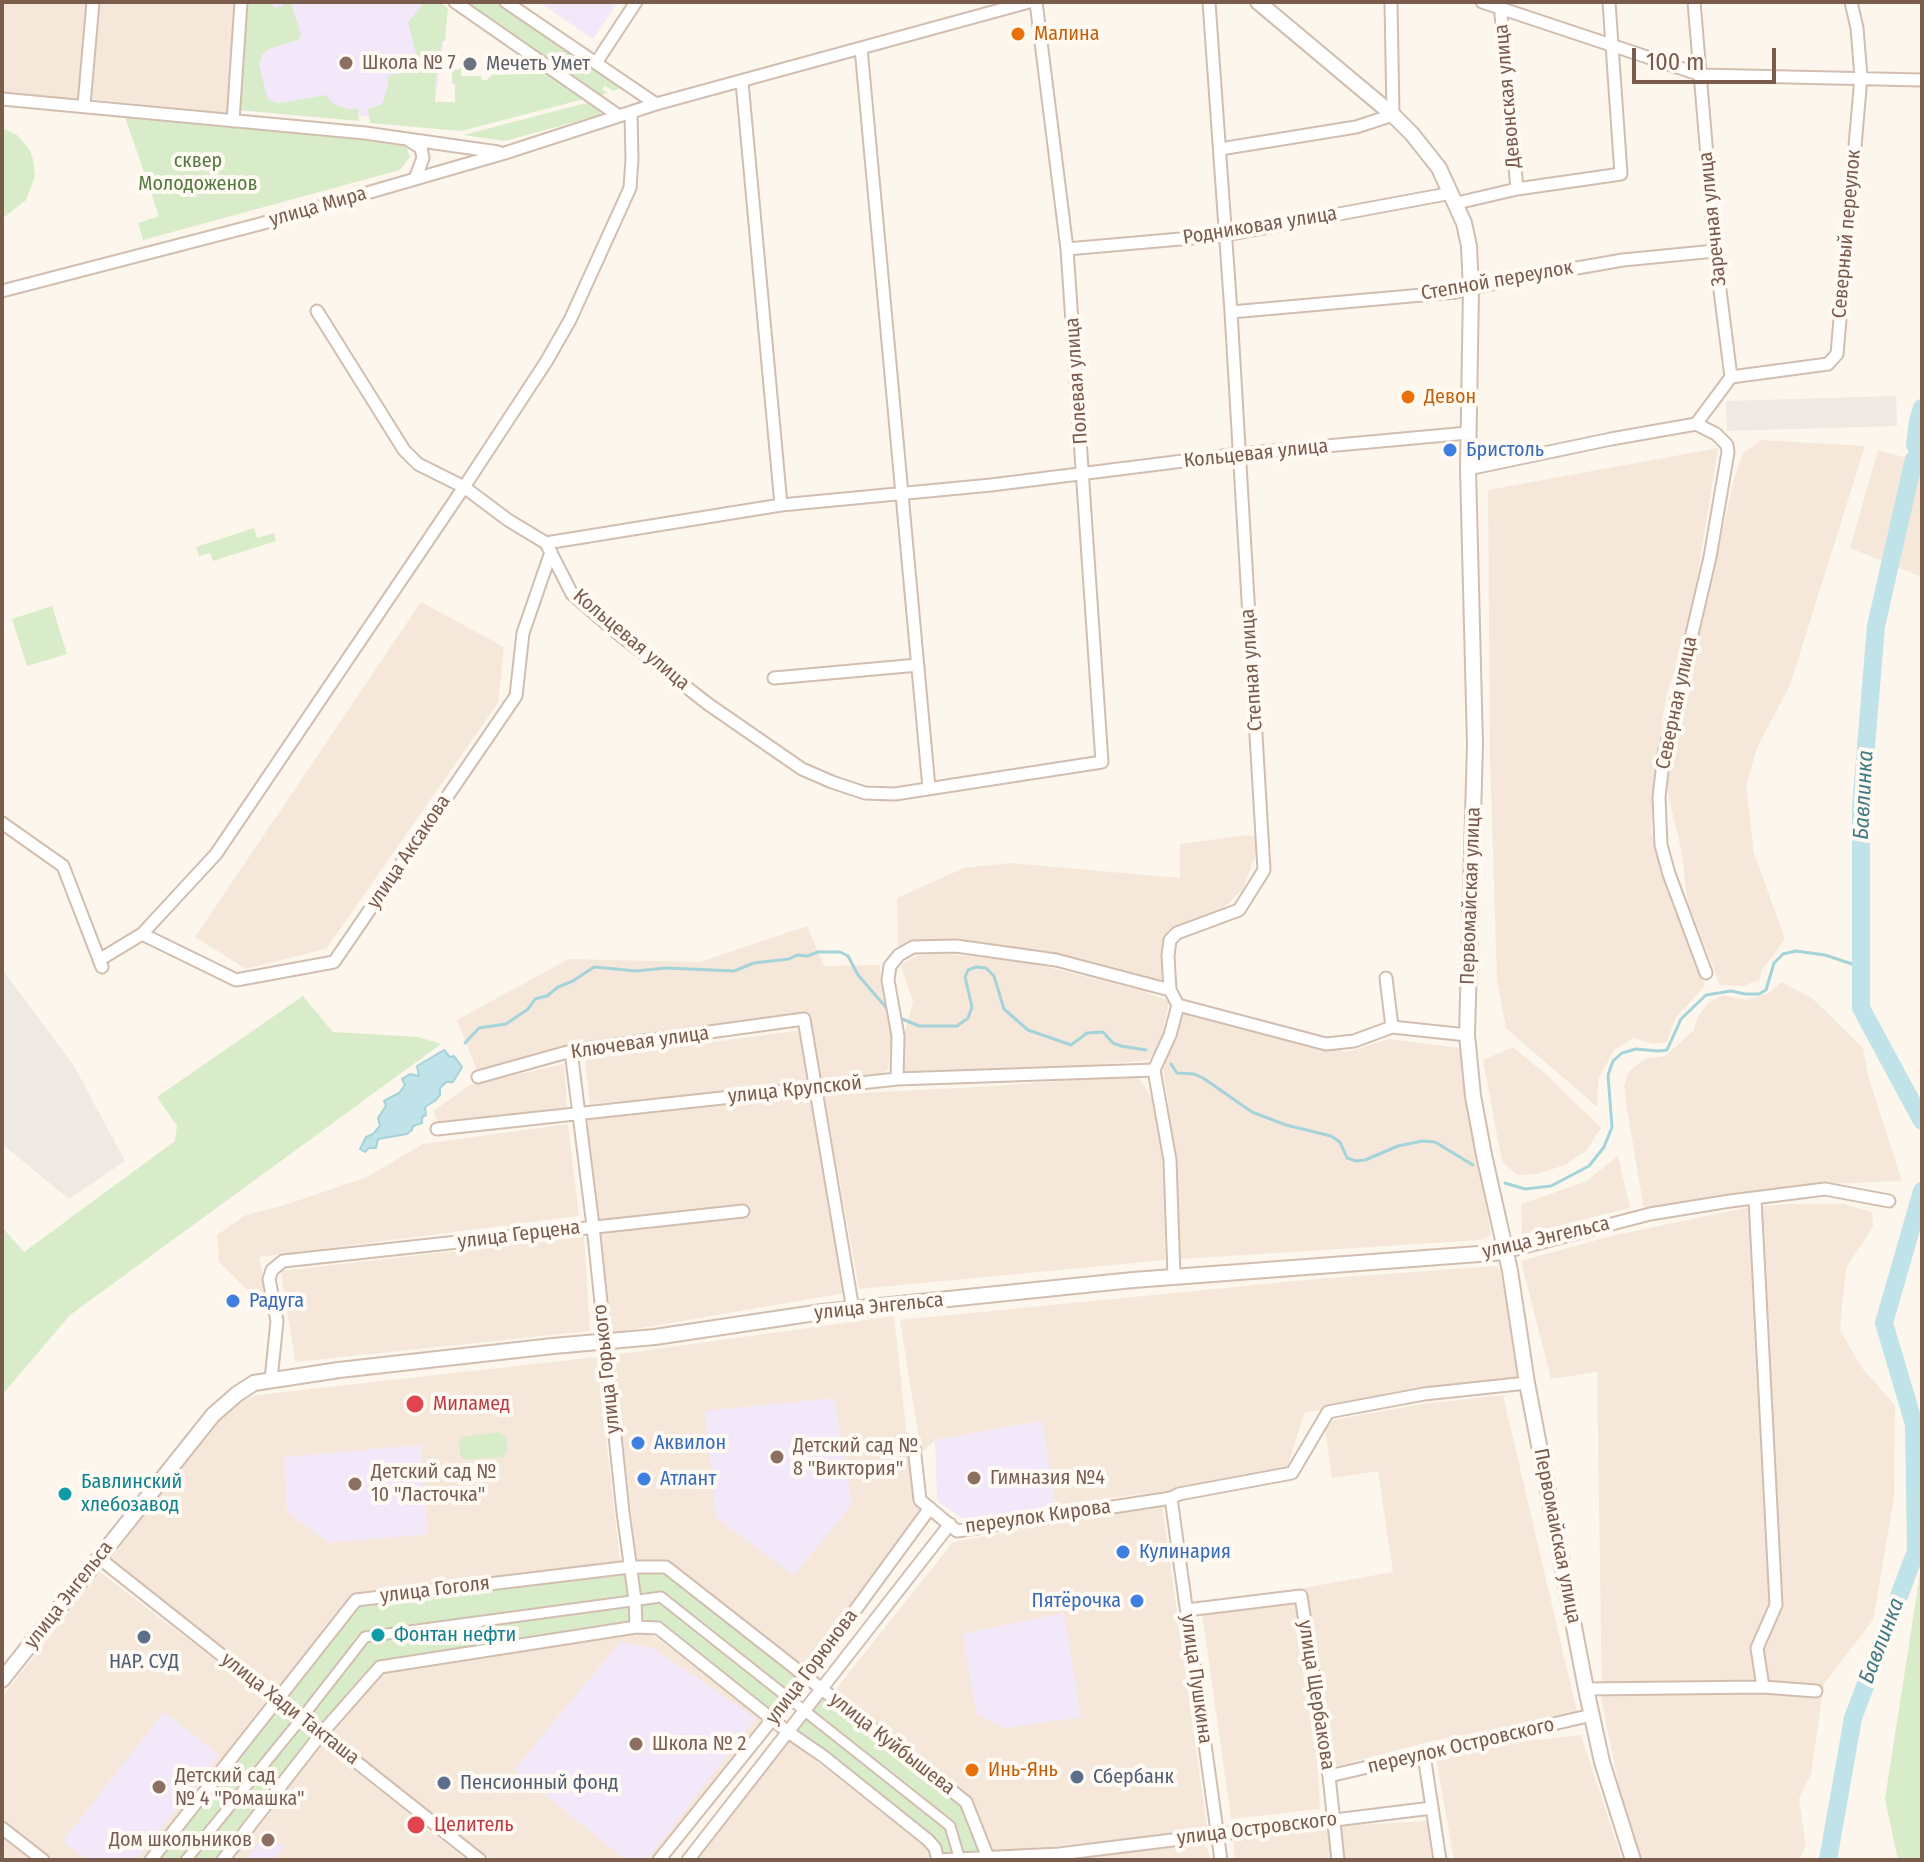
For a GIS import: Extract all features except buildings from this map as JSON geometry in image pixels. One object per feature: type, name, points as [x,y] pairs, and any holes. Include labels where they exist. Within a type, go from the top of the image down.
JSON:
[{"type":"street","points":[[84,105],[93,2]]},
{"type":"street","points":[[233,121],[241,2]]},
{"type":"street","points":[[2,823],[39,846],[63,866],[101,964],[142,934],[216,854],[464,487],[570,320],[630,188],[632,159],[625,114],[455,2]]},
{"type":"street","points":[[506,2],[656,104]]},
{"type":"street","points":[[596,63],[636,2]]},
{"type":"street","name":"улица Мира","points":[[2,291],[260,224],[505,153],[656,104],[1029,2]]},
{"type":"street","name":"Полевая улица","points":[[1036,2],[1067,249],[1102,762]]},
{"type":"street","name":"Степная улица","points":[[1178,1005],[1170,990],[1170,940],[1177,933],[1239,910],[1264,870],[1209,2]]},
{"type":"street","name":"Первомайская улица","points":[[1258,2],[1393,115],[1424,148],[1454,198],[1469,246],[1468,469],[1475,744],[1467,1035],[1473,1096],[1586,1689],[1602,1762],[1633,1860]]},
{"type":"street","points":[[1220,149],[1356,127],[1393,115],[1391,2]]},
{"type":"street","points":[[1482,2],[1500,5],[1701,75],[1922,80]]},
{"type":"street","points":[[1609,2],[1611,43]]},
{"type":"street","name":"Заречная улица","points":[[1694,2],[1715,251],[1731,377]]},
{"type":"street","name":"Северный переулок","points":[[1731,377],[1828,364],[1837,354],[1861,77],[1857,28],[1851,2]]},
{"type":"street","name":"Девонская улица","points":[[1500,5],[1517,189]]},
{"type":"street","name":"Родниковая улица","points":[[1067,249],[1226,235],[1621,174],[1611,43]]},
{"type":"street","points":[[861,48],[929,788]]},
{"type":"street","points":[[742,82],[781,505]]},
{"type":"street","points":[[2,99],[406,139],[505,153]]},
{"type":"street","points":[[406,139],[421,148],[423,158],[415,179]]},
{"type":"street","name":"Степной переулок","points":[[1231,312],[1471,289],[1623,260],[1715,251]]},
{"type":"street","points":[[317,311],[404,450],[418,464],[464,487],[549,547]]},
{"type":"street","points":[[1468,469],[1696,424],[1731,377]]},
{"type":"street","name":"Северная улица","points":[[1696,424],[1716,434],[1724,441],[1728,452],[1710,557],[1664,754],[1658,819],[1669,874],[1706,973]]},
{"type":"street","name":"Кольцевая улица","points":[[1102,762],[895,794],[865,793],[802,769],[708,704],[572,594],[549,547],[781,505],[1083,474],[1239,454],[1468,433]]},
{"type":"street","name":"улица Аксакова","points":[[142,934],[236,980],[334,962],[516,696],[523,633],[549,547]]},
{"type":"street","points":[[774,678],[918,665]]},
{"type":"street","points":[[897,1079],[898,1036],[888,980],[890,966],[899,955],[913,947],[956,946],[1056,960],[1170,990]]},
{"type":"street","points":[[1386,978],[1392,1027]]},
{"type":"street","points":[[1174,1277],[1170,1160],[1154,1070],[1170,1035],[1178,1005],[1326,1044],[1354,1041],[1392,1027],[1467,1035]]},
{"type":"street","name":"Ключевая улица","points":[[478,1077],[571,1051],[804,1019],[816,1088]]},
{"type":"street","name":"улица Горького","points":[[571,1051],[636,1627]]},
{"type":"street","name":"улица Крупской","points":[[437,1129],[897,1079],[1154,1070]]},
{"type":"street","points":[[816,1088],[853,1310]]},
{"type":"street","name":"улица Энгельса","points":[[2,1680],[213,1415],[254,1383],[655,1337],[853,1310],[1174,1277],[1505,1252],[1650,1214],[1825,1189],[1889,1201]]},
{"type":"street","points":[[1755,1199],[1776,1605],[1757,1648],[1763,1687]]},
{"type":"street","name":"улица Герцена","points":[[271,1380],[277,1321],[269,1279],[276,1264],[294,1259],[743,1211]]},
{"type":"street","points":[[1171,1498],[1292,1473],[1328,1412],[1424,1394],[1527,1383]]},
{"type":"street","points":[[914,1447],[920,1500],[930,1508]]},
{"type":"street","name":"переулок Кирова","points":[[930,1508],[957,1531],[1171,1498]]},
{"type":"street","name":"улица Пушкина","points":[[1171,1498],[1221,1860]]},
{"type":"street","name":"улица Горюнова","points":[[659,1860],[807,1676],[930,1508]]},
{"type":"street","name":"улица Горюнова","points":[[688,1860],[950,1524]]},
{"type":"street","name":"улица Хади Такташа","points":[[99,1558],[480,1860]]},
{"type":"street","name":"улица Гоголя","points":[[151,1860],[356,1600],[630,1567],[666,1567],[807,1676]]},
{"type":"street","name":"улица Щербакова","points":[[1187,1610],[1301,1596],[1329,1776],[1338,1860]]},
{"type":"street","points":[[186,1860],[365,1637],[661,1597],[950,1826],[960,1860]]},
{"type":"street","points":[[223,1860],[321,1734],[380,1667],[636,1627],[658,1628],[928,1840],[935,1848],[938,1860]]},
{"type":"street","name":"улица Куйбышева","points":[[807,1676],[966,1802],[989,1859]]},
{"type":"street","points":[[1586,1689],[1763,1687],[1816,1691]]},
{"type":"street","name":"переулок Островского","points":[[1329,1776],[1592,1715]]},
{"type":"street","points":[[1424,1755],[1440,1860]]},
{"type":"street","name":"улица Островского","points":[[938,1860],[1059,1854],[1432,1808]]},
{"type":"street","points":[[2,1828],[43,1860]]},
{"type":"shaded area","points":[[2,2],[86,2],[78,99],[2,93]]},
{"type":"shaded area","points":[[99,2],[235,2],[227,113],[92,99]]},
{"type":"shaded area","name":"Школа № 7","points":[[257,2],[439,2],[448,8],[435,102],[369,117],[253,105]]},
{"type":"shaded area","points":[[539,2],[618,2],[593,39]]},
{"type":"shaded area","points":[[1896,396],[1897,426],[1727,431],[1726,401]]},
{"type":"shaded area","points":[[1761,440],[1865,446],[1790,685],[1757,748],[1746,785],[1754,853],[1785,939],[1762,970],[1759,980],[1743,986],[1720,985],[1688,903],[1681,849],[1666,785],[1734,479],[1743,453]]},
{"type":"shaded area","points":[[1718,448],[1696,585],[1684,642],[1667,694],[1655,763],[1651,830],[1664,880],[1705,986],[1676,1017],[1667,1042],[1653,1044],[1634,1038],[1614,1050],[1598,1080],[1597,1107],[1506,1028],[1497,981],[1490,758],[1488,490]]},
{"type":"shaded area","points":[[1878,450],[1922,462],[1922,577],[1850,548]]},
{"type":"shaded area","points":[[421,602],[504,647],[498,703],[326,949],[246,969],[195,937]]},
{"type":"shaded area","points":[[1247,835],[1256,838],[1256,854],[1243,889],[1223,909],[1168,932],[1163,983],[967,943],[898,947],[897,898],[964,868],[1010,863],[1180,878],[1180,844]]},
{"type":"shaded area","points":[[807,926],[824,966],[879,965],[893,1026],[888,1069],[877,1077],[822,1081],[806,1015],[478,1073],[457,1020],[569,959],[700,962]]},
{"type":"shaded area","points":[[941,953],[1032,963],[1143,991],[1169,1001],[1161,1039],[1149,1060],[1082,1066],[903,1073],[905,1031],[913,1002],[901,965],[916,956]]},
{"type":"shaded area","points":[[2,969],[74,1066],[125,1161],[69,1199],[2,1144]]},
{"type":"shaded area","points":[[1781,982],[1812,998],[1863,1048],[1869,1079],[1902,1181],[1826,1184],[1644,1210],[1624,1085],[1629,1071],[1645,1059],[1665,1056],[1694,1030],[1698,1016],[1709,1002],[1723,995],[1746,1000],[1769,993]]},
{"type":"shaded area","points":[[1183,1013],[1348,1052],[1389,1039],[1460,1048],[1491,1235],[1481,1240],[1181,1259],[1175,1152],[1163,1068]]},
{"type":"shaded area","points":[[802,1030],[810,1084],[590,1104],[585,1059]]},
{"type":"shaded area","points":[[1513,1047],[1601,1128],[1586,1151],[1565,1165],[1537,1174],[1518,1175],[1502,1162],[1483,1060]]},
{"type":"shaded area","points":[[564,1064],[567,1107],[439,1124],[433,1111],[470,1085]]},
{"type":"shaded area","points":[[1137,1075],[1151,1097],[1164,1159],[1165,1260],[859,1289],[824,1095]]},
{"type":"shaded area","points":[[813,1095],[845,1293],[612,1333],[587,1120]]},
{"type":"shaded area","points":[[568,1124],[579,1216],[259,1257],[267,1297],[258,1300],[219,1262],[217,1235],[246,1215],[367,1177],[423,1144]]},
{"type":"shaded area","points":[[1618,1156],[1630,1208],[1522,1235],[1521,1204],[1585,1182]]},
{"type":"shaded area","points":[[1844,1204],[1872,1212],[1873,1227],[1846,1268],[1840,1330],[1862,1368],[1895,1405],[1894,1499],[1873,1620],[1824,1684],[1811,1774],[1799,1799],[1806,1846],[1799,1860],[1639,1860],[1626,1820],[1602,1703],[1597,1372],[1551,1379],[1521,1261],[1611,1236],[1745,1208]]},
{"type":"shaded area","points":[[584,1236],[590,1331],[295,1362],[281,1271]]},
{"type":"shaded area","points":[[1496,1266],[1500,1270],[1522,1381],[1406,1394],[1304,1413],[1288,1466],[1174,1490],[1055,1505],[1041,1421],[935,1440],[921,1453],[900,1320],[1316,1279]]},
{"type":"shaded area","points":[[894,1316],[914,1501],[920,1511],[805,1667],[669,1561],[637,1562],[613,1355]]},
{"type":"shaded area","points":[[597,1357],[620,1561],[354,1596],[279,1689],[110,1560],[220,1416],[237,1403],[257,1395]]},
{"type":"shaded area","points":[[1503,1395],[1577,1712],[1429,1742],[1318,1771],[1320,1809],[1231,1819],[1202,1613],[1303,1588],[1393,1572],[1378,1471],[1332,1478],[1325,1429],[1333,1420],[1423,1404]]},
{"type":"shaded area","name":"Детский сад № 8 \"Виктория\"","points":[[834,1398],[852,1504],[794,1575],[716,1518],[705,1411]]},
{"type":"shaded area","points":[[1042,1421],[1055,1505],[967,1522],[937,1501],[935,1440]]},
{"type":"shaded area","name":"Детский сад № 10 \"Ласточка\"","points":[[421,1445],[428,1534],[329,1543],[287,1512],[284,1457]]},
{"type":"shaded area","points":[[1162,1504],[1207,1827],[1201,1832],[994,1852],[974,1802],[836,1689],[953,1542]]},
{"type":"shaded area","points":[[100,1572],[267,1700],[143,1860],[2,1860],[2,1697]]},
{"type":"shaded area","points":[[1064,1613],[1081,1717],[1004,1728],[977,1715],[962,1634]]},
{"type":"shaded area","points":[[637,1633],[656,1637],[763,1719],[652,1860],[492,1860],[330,1735],[383,1672]]},
{"type":"shaded area","name":"Школа № 2","points":[[620,1642],[652,1648],[756,1718],[647,1860],[626,1860],[514,1770]]},
{"type":"shaded area","points":[[164,1712],[219,1755],[136,1860],[87,1860],[63,1841]]},
{"type":"shaded area","points":[[1581,1735],[1622,1860],[1454,1860],[1436,1759],[1501,1744]]},
{"type":"shaded area","points":[[789,1740],[928,1849],[932,1860],[697,1860]]},
{"type":"shaded area","points":[[322,1745],[467,1860],[230,1860]]},
{"type":"shaded area","points":[[1427,1821],[1432,1860],[1345,1860],[1341,1826]]},
{"type":"shaded area","points":[[1328,1826],[1331,1860],[1235,1860],[1233,1840]]},
{"type":"shaded area","name":"Дом школьников","points":[[267,1833],[284,1847],[273,1860],[245,1860]]},
{"type":"shaded area","points":[[1203,1844],[1210,1860],[1050,1860]]},
{"type":"green space","points":[[246,2],[272,2],[274,8],[283,6],[282,2],[291,2],[301,35],[298,40],[269,49],[262,55],[259,65],[268,100],[280,103],[325,95],[335,105],[358,109],[359,121],[238,110]]},
{"type":"green space","points":[[425,2],[439,2],[448,8],[435,102],[455,102],[455,84],[452,83],[452,70],[448,70],[448,63],[452,63],[456,70],[461,68],[461,76],[481,76],[482,80],[492,75],[555,73],[588,98],[461,131],[370,123],[368,109],[382,104],[388,76],[414,69],[418,62],[408,22]]},
{"type":"green space","points":[[460,2],[500,2],[626,86],[613,91],[605,86],[602,89],[608,93],[598,96]]},
{"type":"green space","points":[[594,101],[601,108],[600,115],[505,141],[463,135]]},
{"type":"green space","name":"сквер Молодоженов","points":[[125,117],[393,140],[406,146],[410,157],[400,170],[143,240],[138,223],[159,216]]},
{"type":"green space","points":[[2,128],[17,135],[29,149],[35,176],[26,200],[2,219]]},
{"type":"green space","points":[[254,528],[257,538],[274,533],[276,541],[213,561],[210,553],[199,556],[196,547]]},
{"type":"green space","points":[[52,606],[67,654],[27,666],[12,619]]},
{"type":"green space","points":[[303,996],[333,1032],[418,1037],[441,1044],[70,1315],[2,1395],[2,1227],[24,1252],[175,1141],[177,1126],[157,1097]]},
{"type":"green space","points":[[500,1432],[507,1438],[508,1450],[503,1457],[466,1460],[460,1456],[459,1442],[462,1437]]},
{"type":"green space","points":[[1922,1561],[1922,1860],[1898,1860],[1885,1799]]},
{"type":"green space","points":[[666,1567],[807,1676],[772,1719],[658,1629],[380,1667],[223,1860],[151,1860],[356,1600]]},
{"type":"green space","points":[[822,1688],[966,1802],[989,1858],[938,1860],[935,1848],[788,1732]]},
{"type":"water","points":[[444,1050],[450,1057],[454,1056],[462,1067],[453,1082],[446,1082],[436,1100],[425,1107],[426,1115],[422,1117],[422,1123],[413,1126],[407,1134],[378,1139],[376,1148],[365,1152],[360,1149],[366,1137],[380,1126],[378,1118],[386,1106],[384,1101],[399,1093],[405,1085],[402,1079],[410,1074],[419,1076],[417,1066]]},
{"type":"waterway","name":"Бавлинка","points":[[1915,445],[1922,408]]},
{"type":"waterway","name":"Бавлинка","points":[[1914,459],[1876,626],[1861,807],[1861,1008],[1922,1121]]},
{"type":"waterway","points":[[1505,1183],[1525,1189],[1551,1186],[1589,1166],[1604,1147],[1612,1127],[1608,1075],[1613,1061],[1622,1053],[1636,1049],[1667,1050],[1681,1019],[1706,995],[1731,991],[1759,994],[1766,990],[1774,963],[1783,954],[1796,951],[1825,955],[1861,967]]},
{"type":"waterway","points":[[465,1043],[479,1028],[506,1024],[528,1009],[535,999],[547,996],[594,967],[636,971],[666,968],[734,971],[754,963],[789,959],[797,955],[840,952],[848,956],[858,975],[890,1012]]},
{"type":"waterway","points":[[900,1018],[919,1026],[957,1026],[968,1018],[972,1007],[965,977],[968,970],[986,968],[994,976],[1004,1009],[1028,1030],[1071,1045],[1087,1033],[1103,1032],[1113,1043],[1146,1050]]},
{"type":"waterway","points":[[1171,1064],[1177,1073],[1203,1078],[1252,1112],[1286,1125],[1331,1136],[1340,1142],[1347,1158],[1365,1160],[1398,1146],[1422,1141],[1435,1142],[1473,1165]]},
{"type":"waterway","name":"Бавлинка","points":[[1828,1860],[1853,1718],[1916,1551],[1914,1424],[1884,1323],[1922,1191]]},
{"type":"place","name":"Малина","points":[[1018,34]]},
{"type":"place","name":"Школа № 7","points":[[346,63]]},
{"type":"place","name":"Мечеть Умет","points":[[470,64]]},
{"type":"place","name":"Девон","points":[[1408,397]]},
{"type":"place","name":"Бристоль","points":[[1450,450]]},
{"type":"place","name":"Радуга","points":[[233,1301]]},
{"type":"place","name":"Миламед","points":[[415,1404]]},
{"type":"place","name":"Аквилон","points":[[638,1443]]},
{"type":"place","name":"Детский сад № 8 \"Виктория\"","points":[[777,1457]]},
{"type":"place","name":"Гимназия №4","points":[[974,1478]]},
{"type":"place","name":"Атлант","points":[[644,1479]]},
{"type":"place","name":"Детский сад № 10 \"Ласточка\"","points":[[355,1484]]},
{"type":"place","name":"Бавлинский хлебозавод","points":[[65,1494]]},
{"type":"place","name":"Кулинария","points":[[1123,1552]]},
{"type":"place","name":"Пятёрочка","points":[[1137,1601]]},
{"type":"place","name":"Фонтан нефти","points":[[378,1635]]},
{"type":"place","name":"НАР. СУД","points":[[144,1637]]},
{"type":"place","name":"Школа № 2","points":[[636,1744]]},
{"type":"place","name":"Инь-Янь","points":[[972,1770]]},
{"type":"place","name":"Сбербанк","points":[[1077,1777]]},
{"type":"place","name":"Пенсионный фонд","points":[[444,1783]]},
{"type":"place","name":"Детский сад № 4 \"Ромашка\"","points":[[159,1787]]},
{"type":"place","name":"Целитель","points":[[416,1825]]},
{"type":"place","name":"Дом школьников","points":[[268,1840]]}]
